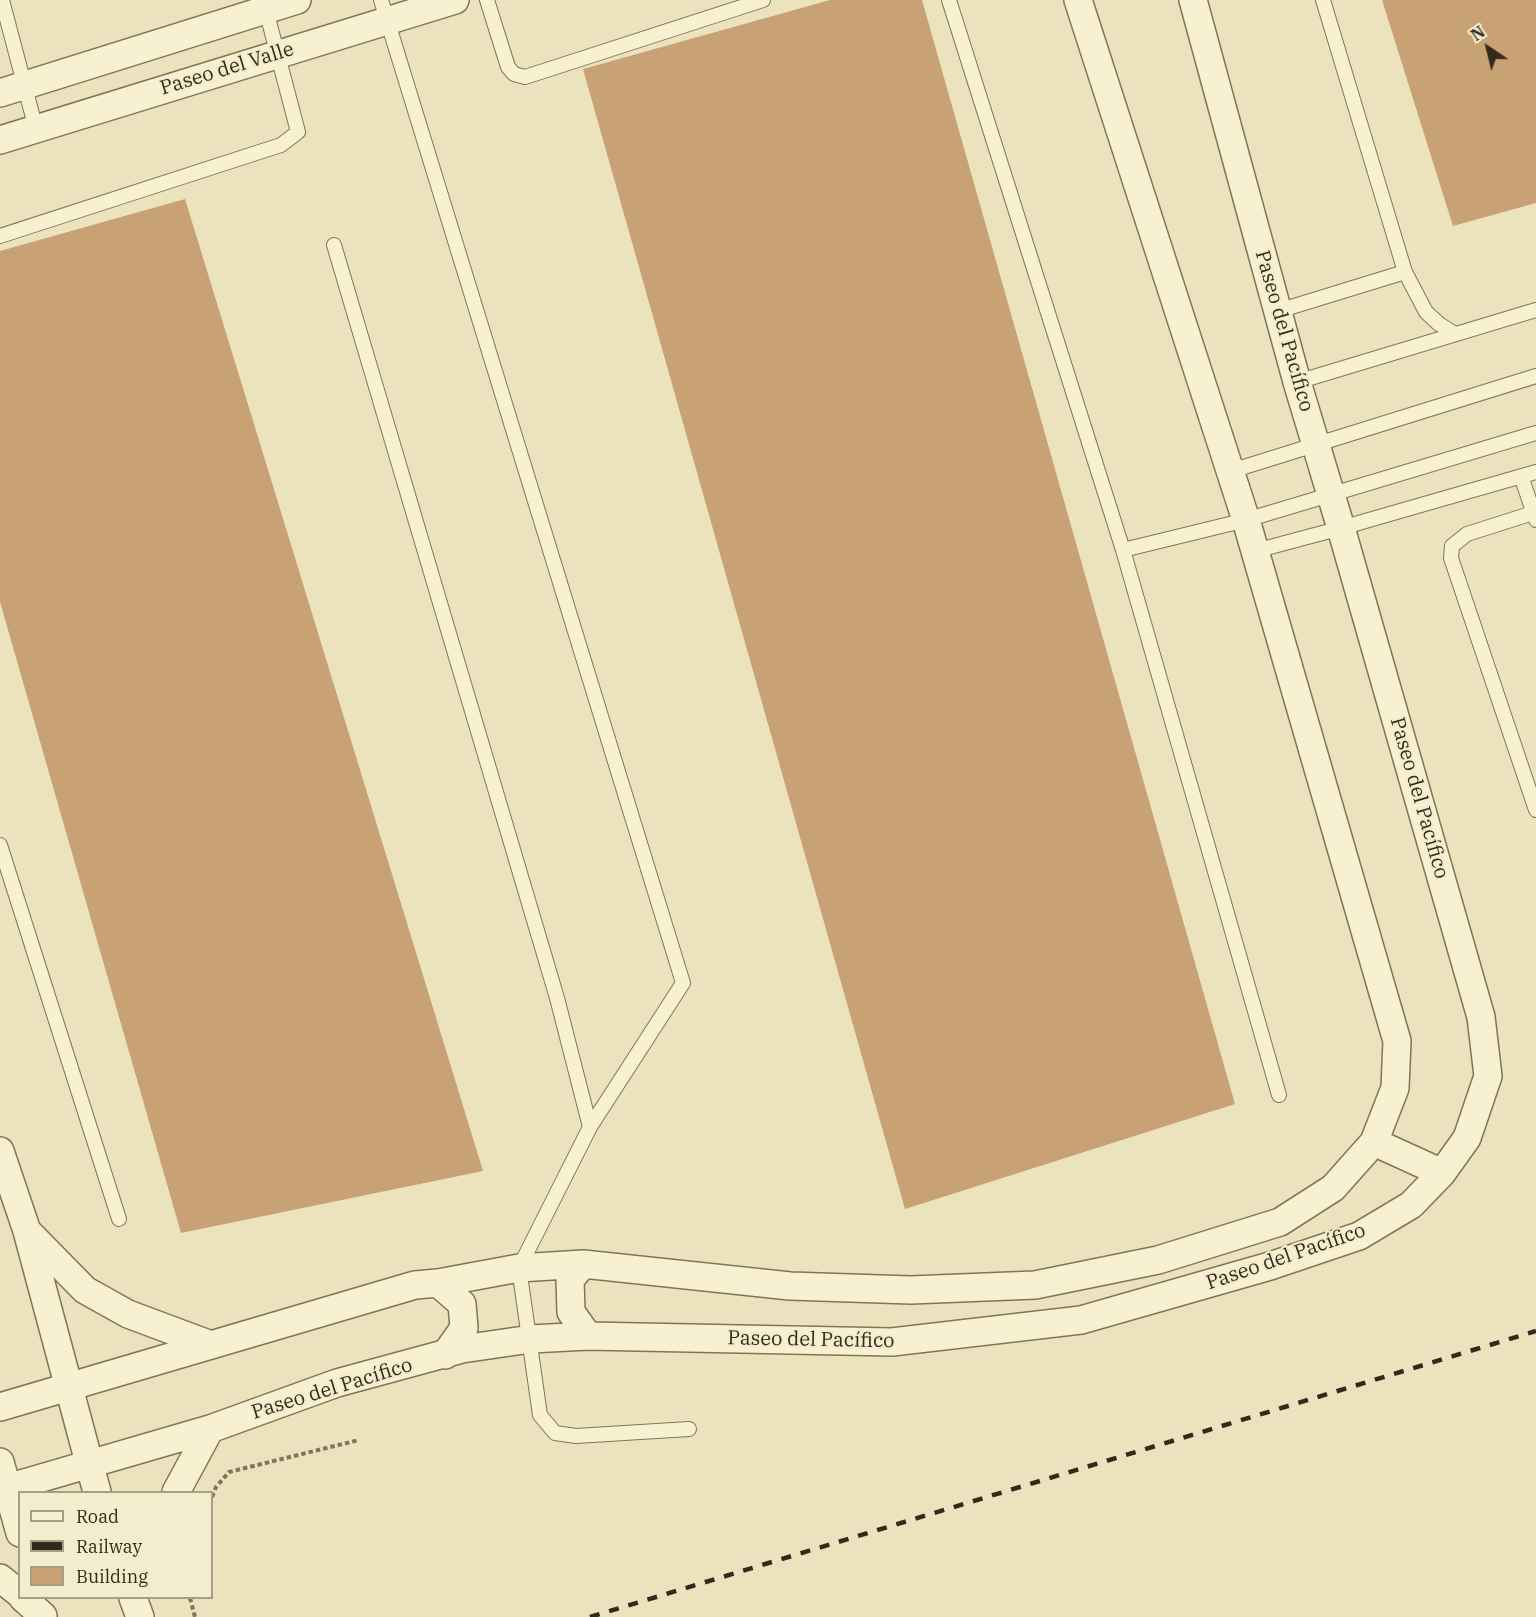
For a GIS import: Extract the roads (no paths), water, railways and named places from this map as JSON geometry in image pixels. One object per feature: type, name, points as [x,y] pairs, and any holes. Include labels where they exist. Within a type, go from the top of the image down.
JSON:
[{"type":"street","points":[[12,90],[297,0]]},
{"type":"street","name":"Paseo del Valle","points":[[2,133],[36,129],[277,54],[384,10],[455,0]]},
{"type":"street","name":"Paseo del Pacífico","points":[[0,1407],[415,1286],[519,1268],[583,1264],[790,1286],[911,1290],[1035,1285],[1158,1260],[1280,1222],[1334,1188],[1374,1142],[1395,1088],[1397,1041],[1231,471],[1078,0]]},
{"type":"street","name":"Paseo del Pacífico","points":[[4,1489],[210,1430],[337,1383],[462,1349],[531,1339],[588,1336],[892,1342],[1081,1320],[1270,1266],[1359,1236],[1411,1205],[1442,1173],[1467,1137],[1488,1076],[1481,1017],[1298,382],[1193,0]]},
{"type":"street","points":[[1374,1142],[1442,1173]]},
{"type":"street","points":[[0,1151],[27,1231],[97,1491]]},
{"type":"street","points":[[27,1231],[85,1290],[128,1314],[211,1345]]},
{"type":"street","points":[[583,1264],[570,1280],[571,1312],[588,1336]]},
{"type":"street","points":[[438,1283],[462,1304],[464,1328],[445,1355]]},
{"type":"street","points":[[177,1491],[210,1430]]},
{"type":"street","points":[[0,1462],[4,1489],[18,1528]]},
{"type":"street","points":[[0,1578],[18,1592]]},
{"type":"street","points":[[24,1599],[43,1617]]},
{"type":"street","points":[[38,1599],[43,1617]]},
{"type":"lane","points":[[2,0],[12,90],[36,129]]},
{"type":"lane","points":[[487,0],[508,67],[514,74],[525,77],[763,0]]},
{"type":"lane","points":[[950,0],[1123,550],[1279,1095]]},
{"type":"lane","points":[[1323,0],[1405,272],[1426,312],[1438,324],[1455,334]]},
{"type":"lane","points":[[0,236],[281,145],[298,132],[266,10]]},
{"type":"lane","points":[[384,10],[682,983],[590,1127],[519,1268],[531,1339],[540,1415],[555,1433],[576,1436],[689,1429]]},
{"type":"lane","points":[[334,245],[554,986],[590,1127]]},
{"type":"lane","points":[[1278,311],[1405,272]]},
{"type":"lane","points":[[1298,382],[1536,310]]},
{"type":"lane","points":[[1231,471],[1536,376]]},
{"type":"lane","points":[[1123,550],[1246,520],[1536,433]]},
{"type":"lane","points":[[1255,551],[1536,472]]},
{"type":"lane","points":[[1521,476],[1535,516],[1467,534],[1452,546],[1451,558],[1536,810]]},
{"type":"lane","points":[[0,845],[119,1219]]},
{"type":"railway","points":[[590,1617],[1536,1331]]}]
